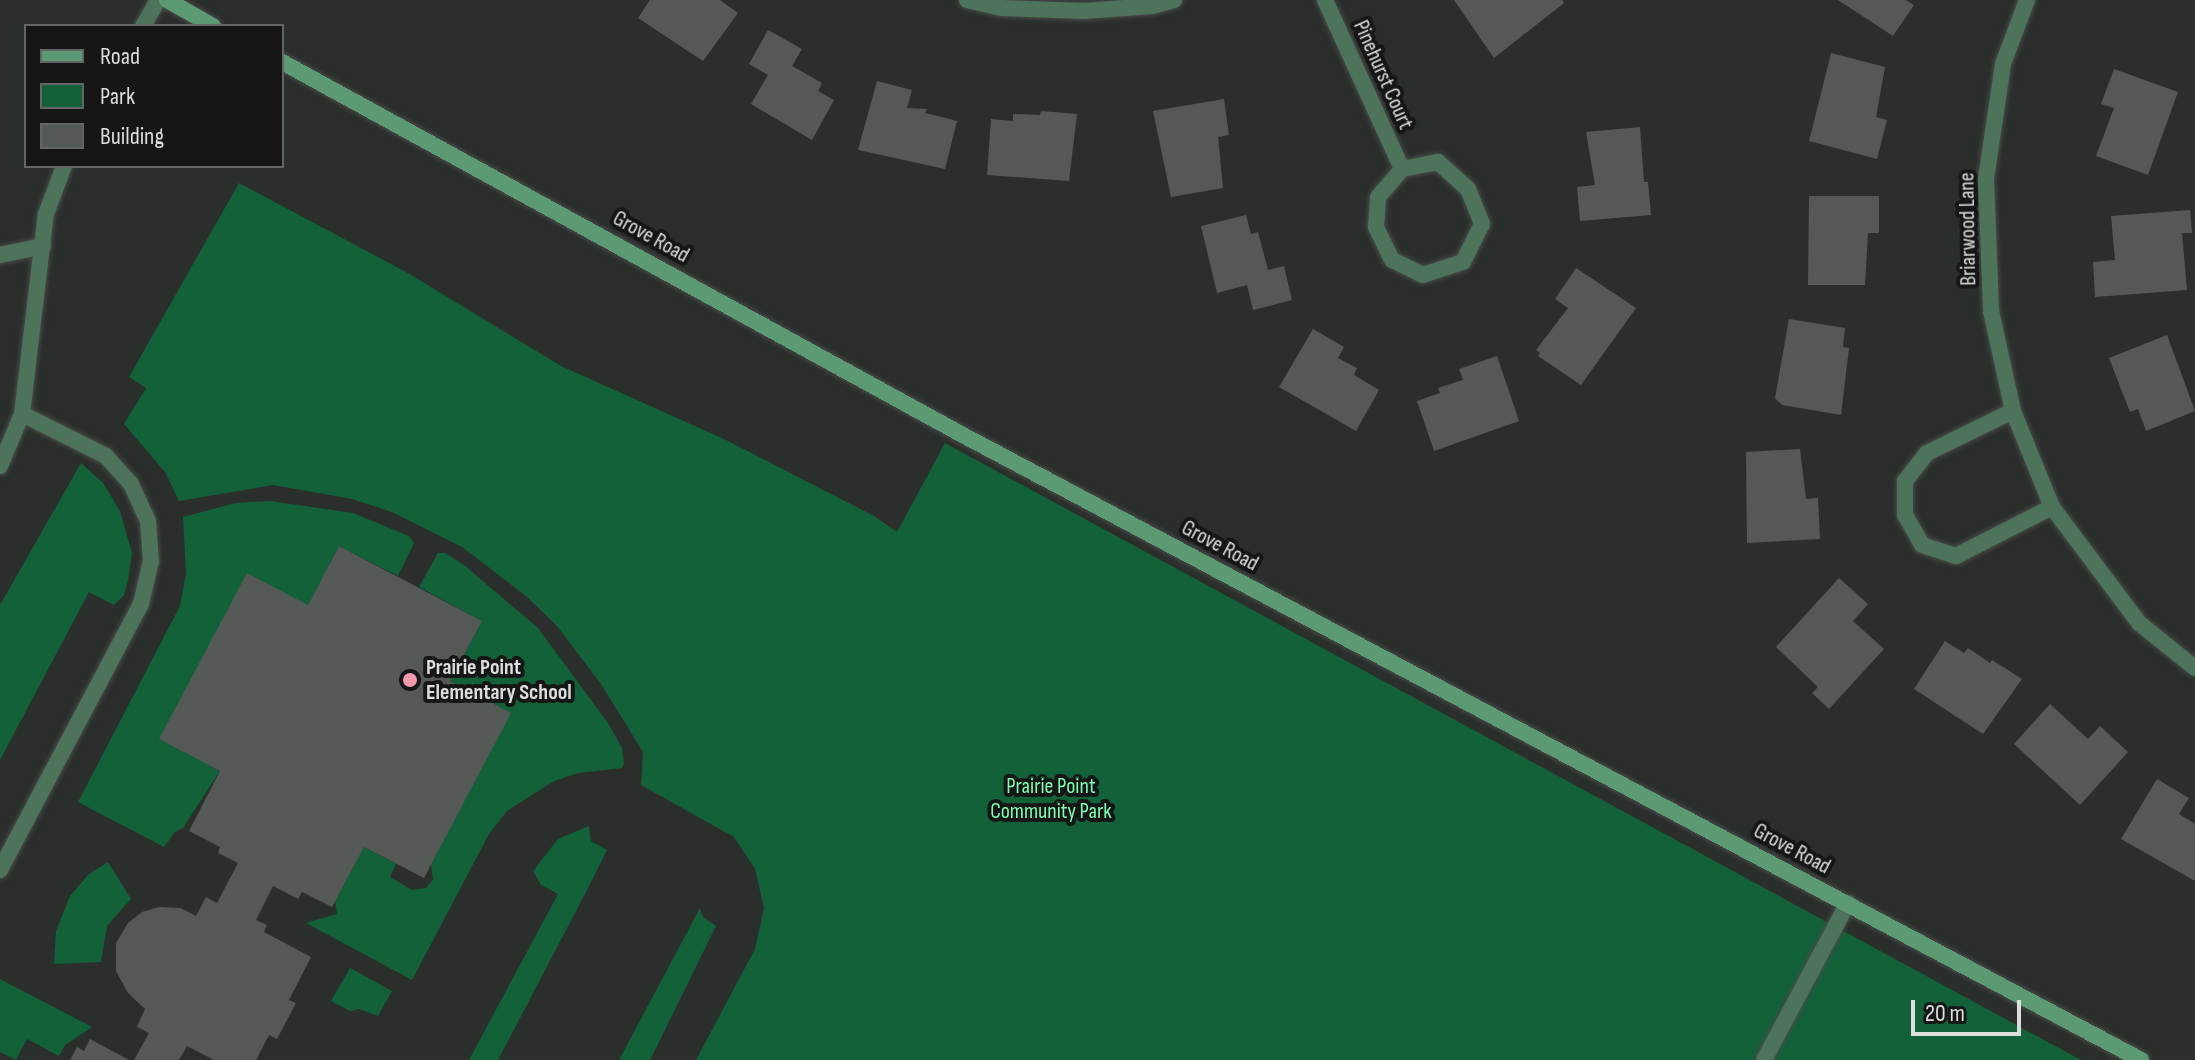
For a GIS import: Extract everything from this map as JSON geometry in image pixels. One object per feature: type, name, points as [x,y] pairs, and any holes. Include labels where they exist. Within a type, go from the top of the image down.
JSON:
[{"type":"street","points":[[144,24],[158,0]]},
{"type":"street","points":[[167,0],[209,24]]},
{"type":"street","points":[[967,0],[1002,8],[1084,11],[1152,6],[1174,0]]},
{"type":"street","name":"Pinehurst Court","points":[[1325,0],[1402,169]]},
{"type":"street","name":"Briarwood Lane","points":[[2027,0],[2003,64],[1986,179],[1991,311],[2013,411],[2052,507],[2139,623],[2195,668]]},
{"type":"street","name":"Grove Road","points":[[284,63],[959,433],[2141,1060]]},
{"type":"street","points":[[1438,162],[1468,189],[1482,224],[1463,262],[1423,275],[1392,260],[1376,227],[1378,197],[1402,169],[1438,162]]},
{"type":"street","points":[[0,466],[22,414],[46,214],[63,168]]},
{"type":"street","points":[[0,255],[43,246]]},
{"type":"street","points":[[2013,411],[1927,453],[1905,481],[1905,515],[1922,545],[1956,556],[2052,507]]},
{"type":"street","points":[[0,870],[141,604],[151,561],[148,521],[131,484],[106,456],[22,414]]},
{"type":"street","points":[[1764,1060],[1848,903]]},
{"type":"green space","name":"Prairie Point Community Park","points":[[239,183],[406,272],[561,366],[726,440],[874,516],[897,532],[945,443],[2081,1060],[696,1060],[755,949],[764,908],[755,869],[734,837],[641,785],[643,752],[601,684],[557,626],[526,596],[462,547],[392,512],[352,499],[273,485],[179,501],[165,472],[124,424],[146,388],[129,377]]},
{"type":"green space","points":[[81,463],[103,483],[120,511],[132,553],[128,581],[124,595],[114,605],[89,592],[0,760],[0,605]]},
{"type":"green space","points":[[270,501],[353,513],[409,536],[414,543],[398,576],[339,546],[308,605],[160,739],[220,771],[183,828],[175,832],[164,847],[78,802],[180,606],[186,573],[183,517],[236,503]]},
{"type":"green space","points":[[438,553],[445,553],[464,565],[538,628],[608,723],[622,748],[624,763],[622,768],[578,773],[554,781],[507,811],[489,834],[412,980],[306,923],[337,914],[335,901],[364,847],[396,864],[390,877],[412,890],[426,888],[433,880],[431,864],[510,713],[450,681],[482,621],[419,587]]},
{"type":"green space","points":[[589,826],[591,841],[607,850],[587,890],[498,1060],[469,1060],[558,894],[541,885],[533,871],[558,839]]},
{"type":"green space","points":[[108,862],[131,899],[107,926],[101,962],[54,964],[56,931],[70,896],[89,874]]},
{"type":"green space","points":[[700,908],[703,917],[716,926],[650,1060],[619,1060]]},
{"type":"green space","points":[[350,968],[392,991],[378,1016],[359,1009],[350,1011],[331,1001]]},
{"type":"green space","points":[[0,979],[92,1027],[65,1045],[59,1056],[27,1039],[16,1060],[0,1052]]},
{"type":"building","points":[[650,0],[720,0],[738,13],[703,61],[638,18]]},
{"type":"building","points":[[1454,0],[1562,0],[1564,3],[1494,58]]},
{"type":"building","points":[[1838,0],[1906,0],[1914,5],[1893,36]]},
{"type":"building","points":[[768,30],[802,49],[792,66],[822,83],[818,91],[834,100],[812,140],[751,104],[768,75],[749,64]]},
{"type":"building","points":[[1831,53],[1885,67],[1876,117],[1887,120],[1877,159],[1809,141]]},
{"type":"building","points":[[2114,69],[2178,92],[2148,175],[2096,156],[2114,108],[2101,104]]},
{"type":"building","points":[[877,81],[912,90],[907,108],[927,109],[925,113],[957,121],[945,169],[858,150]]},
{"type":"building","points":[[1224,99],[1229,135],[1218,137],[1223,188],[1171,197],[1153,111]]},
{"type":"building","points":[[1041,111],[1077,114],[1069,181],[987,175],[991,119],[1013,121],[1013,114],[1040,115]]},
{"type":"building","points":[[1640,127],[1644,182],[1648,182],[1651,215],[1580,221],[1577,187],[1595,185],[1586,132]]},
{"type":"building","points":[[1809,196],[1879,196],[1879,233],[1868,233],[1865,285],[1808,285]]},
{"type":"building","points":[[2190,210],[2192,233],[2182,233],[2187,290],[2095,297],[2093,262],[2115,260],[2111,216]]},
{"type":"building","points":[[1246,215],[1251,234],[1258,232],[1268,270],[1284,266],[1292,300],[1253,310],[1247,285],[1217,293],[1201,226]]},
{"type":"building","points":[[1576,268],[1636,308],[1581,385],[1538,356],[1540,353],[1536,350],[1568,308],[1555,299]]},
{"type":"building","points":[[1789,319],[1845,328],[1843,347],[1849,348],[1841,415],[1782,405],[1775,398]]},
{"type":"building","points":[[1313,329],[1344,347],[1338,358],[1357,368],[1354,375],[1379,390],[1356,431],[1279,387]]},
{"type":"building","points":[[2167,335],[2195,411],[2146,431],[2138,409],[2130,412],[2109,358]]},
{"type":"building","points":[[1497,356],[1519,421],[1434,451],[1417,401],[1440,393],[1438,388],[1463,380],[1459,369]]},
{"type":"building","points":[[1800,449],[1806,499],[1818,498],[1820,539],[1747,543],[1746,452]]},
{"type":"building","points":[[339,546],[482,621],[450,681],[511,713],[424,878],[364,847],[332,907],[302,892],[298,899],[273,886],[256,920],[267,925],[264,932],[311,957],[289,1000],[296,1003],[277,1039],[269,1035],[256,1060],[214,1060],[187,1046],[179,1060],[134,1060],[149,1033],[137,1027],[145,1009],[128,993],[116,971],[116,943],[128,923],[142,912],[159,907],[181,908],[196,916],[206,897],[217,903],[238,863],[218,853],[220,847],[189,831],[220,771],[159,739],[247,573],[308,605]]},
{"type":"building","points":[[1839,578],[1868,604],[1853,621],[1884,649],[1829,709],[1812,693],[1818,687],[1776,647]]},
{"type":"building","points":[[1945,641],[1964,653],[1968,648],[2022,679],[1983,734],[1914,689]]},
{"type":"building","points":[[2050,704],[2088,739],[2100,726],[2128,752],[2080,805],[2014,744]]},
{"type":"building","points":[[2157,779],[2189,798],[2179,814],[2195,824],[2195,881],[2121,839]]},
{"type":"building","points":[[90,1039],[129,1060],[70,1060],[77,1047],[84,1051]]},
{"type":"place","name":"Prairie Point Elementary School","points":[[410,680]]}]
